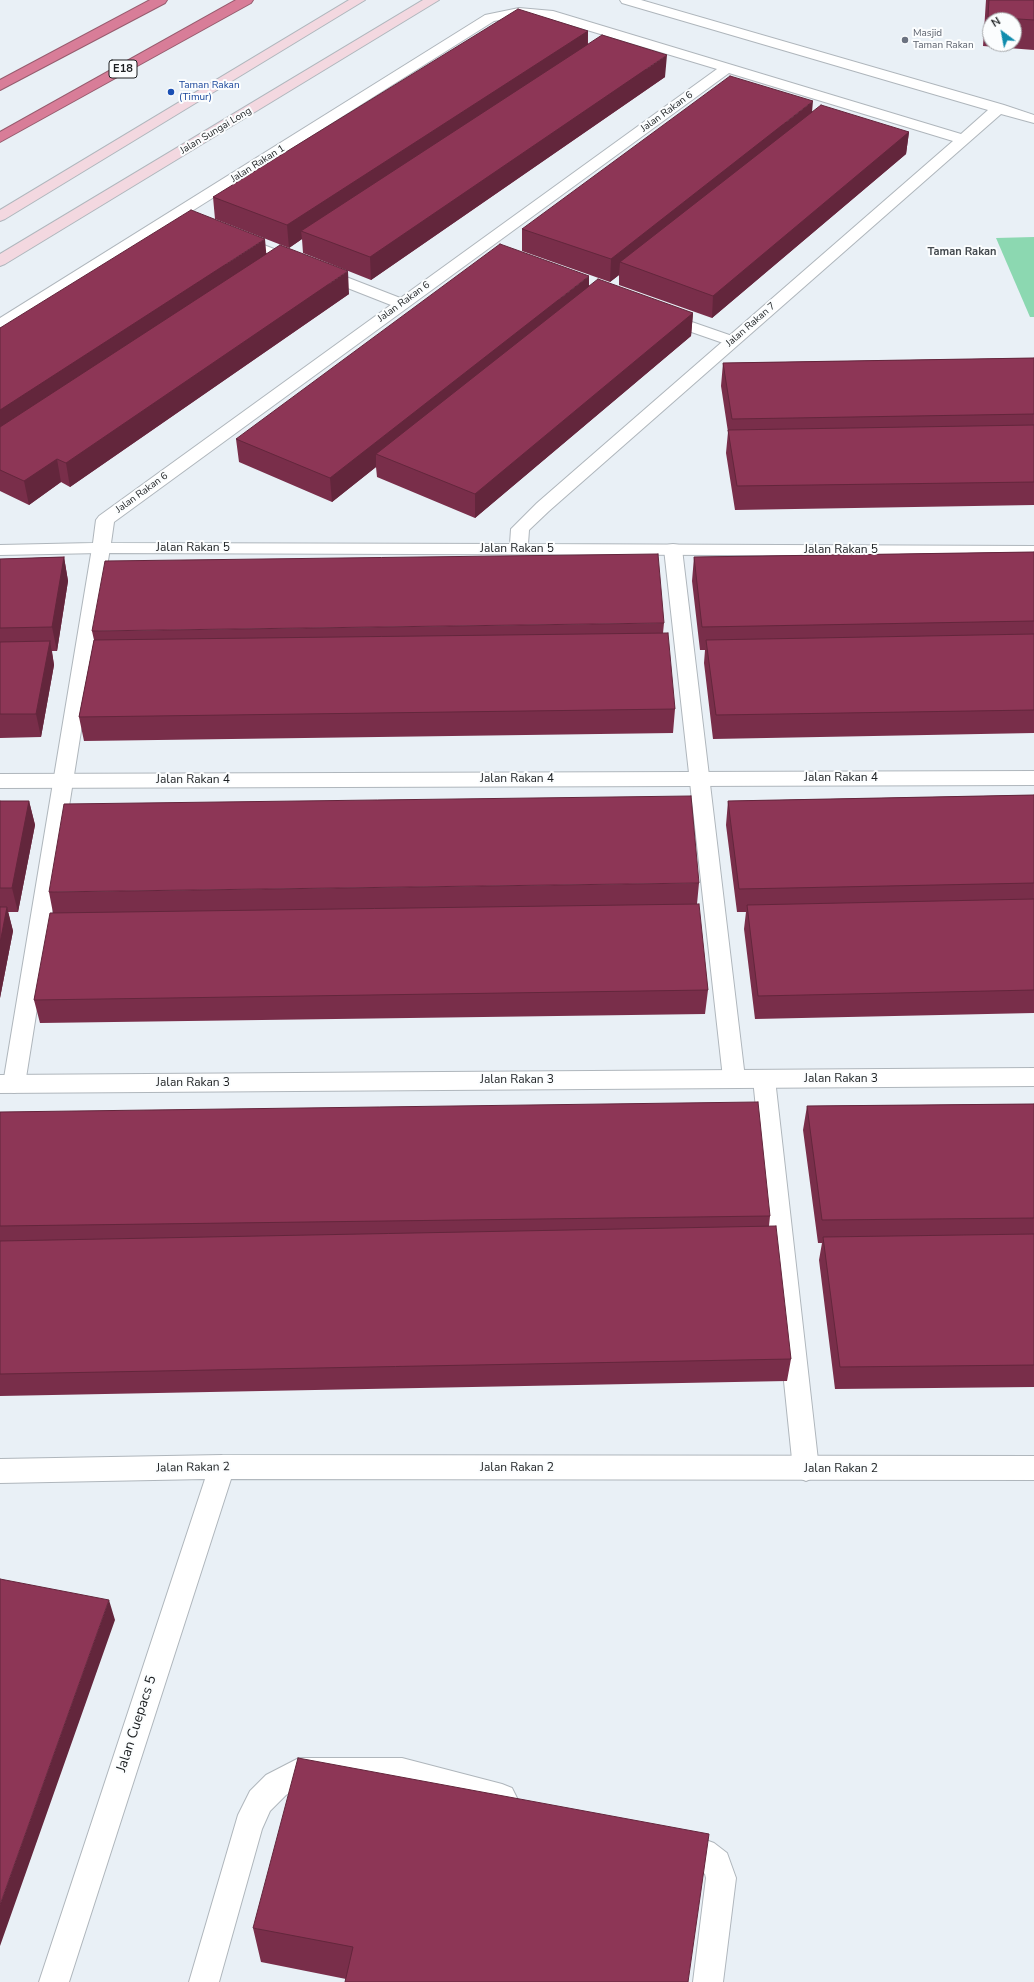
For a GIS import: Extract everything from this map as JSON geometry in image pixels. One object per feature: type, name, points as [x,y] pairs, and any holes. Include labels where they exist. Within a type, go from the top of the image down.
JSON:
[{"type":"highway","points":[[0,86],[160,0]]},
{"type":"highway","name":"E18","points":[[0,138],[246,0]]},
{"type":"street","points":[[0,216],[358,0]]},
{"type":"street","name":"Jalan Sungai Long","points":[[0,261],[432,0]]},
{"type":"street","points":[[627,0],[1034,119]]},
{"type":"street","name":"Jalan Rakan 1","points":[[0,325],[490,18],[519,12],[548,14],[963,139]]},
{"type":"street","name":"Jalan Rakan 6","points":[[7,1084],[62,781],[105,520],[402,304],[483,253],[727,68]]},
{"type":"street","name":"Jalan Rakan 7","points":[[519,550],[520,529],[732,341],[999,108]]},
{"type":"street","points":[[175,215],[190,221]]},
{"type":"street","points":[[227,235],[402,304]]},
{"type":"street","points":[[652,313],[732,341]]},
{"type":"street","points":[[704,366],[727,366]]},
{"type":"street","name":"Jalan Rakan 5","points":[[0,550],[101,548],[1034,551]]},
{"type":"street","points":[[673,549],[734,1078]]},
{"type":"street","name":"Jalan Rakan 4","points":[[0,781],[1034,778]]},
{"type":"street","name":"Jalan Rakan 3","points":[[7,1084],[734,1078],[764,1080],[1034,1078]]},
{"type":"street","points":[[764,1080],[806,1469]]},
{"type":"street","name":"Jalan Rakan 2","points":[[0,1471],[222,1467],[806,1469],[1034,1468]]},
{"type":"street","name":"Jalan Cuepacs 5","points":[[54,1982],[222,1467]]},
{"type":"street","points":[[204,1982],[248,1825],[260,1801],[276,1785],[299,1772],[402,1772],[524,1804]]},
{"type":"street","points":[[654,1838],[703,1854],[716,1864],[721,1878],[708,1982]]},
{"type":"green space","points":[[1034,237],[1034,317],[1030,317],[996,238]]},
{"type":"building","points":[[989,0],[1034,0],[1034,20],[1022,19],[1022,12],[988,12]]},
{"type":"building","points":[[518,9],[588,31],[287,225],[213,197]]},
{"type":"building","points":[[602,35],[667,55],[370,257],[301,231]]},
{"type":"building","points":[[730,76],[813,101],[611,259],[522,229]]},
{"type":"building","points":[[821,105],[909,132],[713,296],[620,262]]},
{"type":"building","points":[[191,210],[265,239],[0,410],[0,328]]},
{"type":"building","points":[[500,244],[589,276],[330,478],[236,439]]},
{"type":"building","points":[[280,245],[348,271],[66,463],[57,459],[24,481],[0,470],[0,427]]},
{"type":"building","points":[[598,279],[693,313],[475,494],[376,454]]},
{"type":"building","points":[[1034,358],[1034,414],[732,419],[723,363]]},
{"type":"building","points":[[1034,425],[1034,482],[737,486],[728,430]]},
{"type":"building","points":[[1034,552],[1034,621],[702,627],[694,557]]},
{"type":"building","points":[[658,554],[664,623],[92,631],[105,561]]},
{"type":"building","points":[[64,557],[52,627],[0,628],[0,559]]},
{"type":"building","points":[[668,633],[675,709],[79,717],[94,640]]},
{"type":"building","points":[[1034,634],[1034,710],[716,715],[706,640]]},
{"type":"building","points":[[50,641],[36,714],[0,714],[0,642]]},
{"type":"building","points":[[1034,795],[1034,883],[739,889],[728,801]]},
{"type":"building","points":[[691,796],[699,883],[49,892],[64,804]]},
{"type":"building","points":[[0,801],[29,801],[12,888],[0,888]]},
{"type":"building","points":[[1034,899],[1034,990],[758,996],[747,905]]},
{"type":"building","points":[[699,904],[708,990],[34,1000],[50,913]]},
{"type":"building","points":[[0,907],[7,907],[0,943]]},
{"type":"building","points":[[758,1102],[770,1216],[0,1226],[0,1112]]},
{"type":"building","points":[[1034,1104],[1034,1218],[822,1220],[807,1106]]},
{"type":"building","points":[[776,1226],[791,1359],[0,1374],[0,1241]]},
{"type":"building","points":[[1034,1234],[1034,1365],[840,1367],[823,1237]]},
{"type":"building","points":[[0,1579],[109,1600],[0,1905]]},
{"type":"building","points":[[298,1758],[709,1834],[688,1982],[345,1982],[353,1947],[253,1928]]},
{"type":"place","name":"Masjid Taman Rakan","points":[[905,40]]},
{"type":"place","name":"Taman Rakan (Timur)","points":[[171,92]]},
{"type":"district","name":"Taman Rakan","points":[[962,252]]}]
